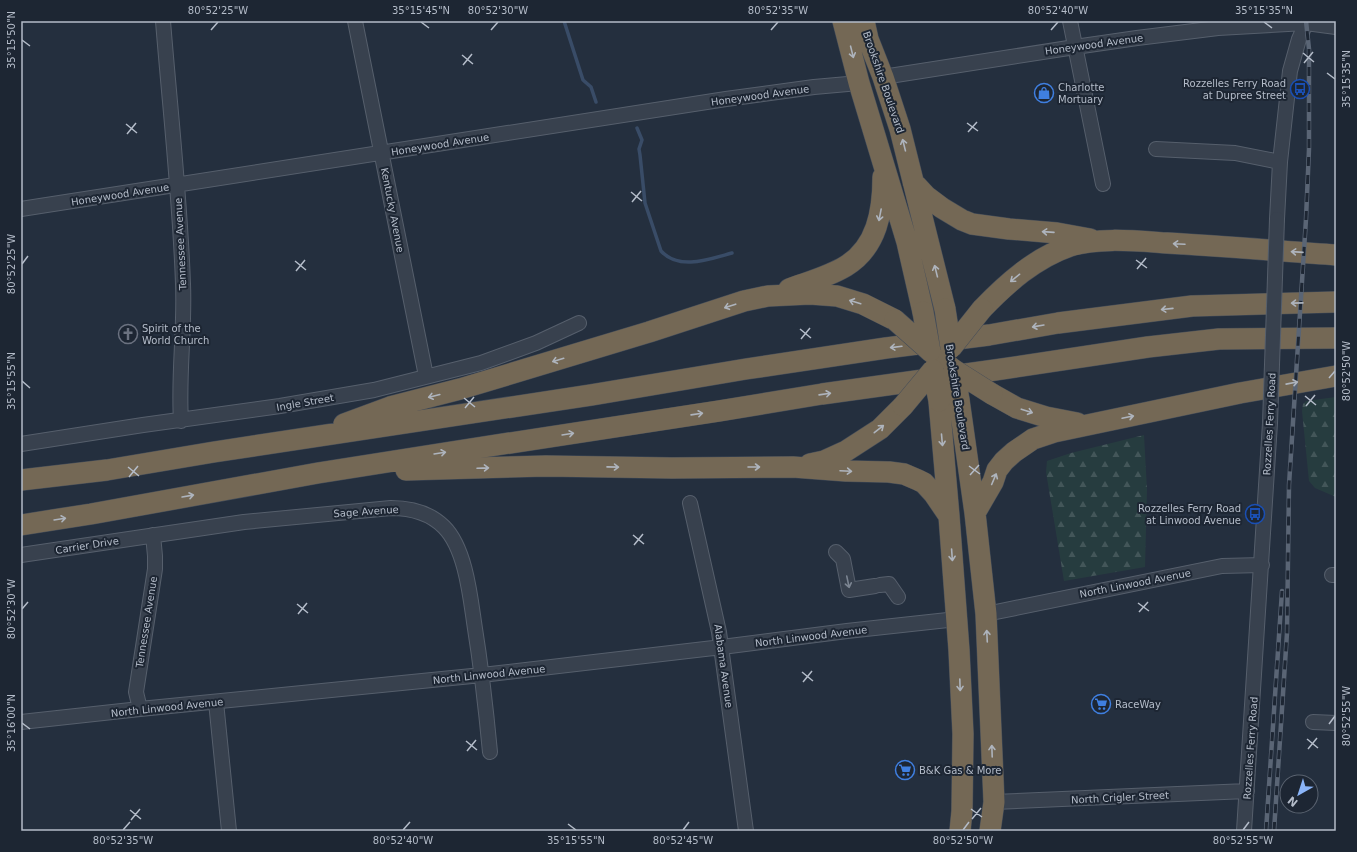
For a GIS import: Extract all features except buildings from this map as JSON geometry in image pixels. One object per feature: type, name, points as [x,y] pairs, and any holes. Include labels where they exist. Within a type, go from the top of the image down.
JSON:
[{"type":"highway","name":"Brookshire Boulevard","points":[[843,21],[908,242],[923,312],[959,400],[975,513],[986,614],[994,802],[990,831]]},
{"type":"highway","name":"Brookshire Boulevard","points":[[864,21],[868,39],[883,77],[900,128],[945,309],[938,401],[957,620],[962,734],[961,821]]},
{"type":"highway","points":[[304,439],[390,407],[460,389],[649,332],[744,301],[768,296],[830,274],[849,264],[863,252],[873,236],[878,222],[883,198],[884,162]]},
{"type":"highway","points":[[913,182],[926,196],[942,208],[972,224],[1057,233],[1100,241],[1207,245],[1336,255]]},
{"type":"highway","points":[[794,467],[824,461],[846,451],[880,429],[903,406],[942,360],[982,308],[998,292],[1021,273],[1044,258],[1071,246],[1100,241]]},
{"type":"highway","points":[[768,296],[810,294],[837,296],[863,304],[895,320],[942,360],[992,394],[1017,408],[1046,417],[1090,424]]},
{"type":"highway","points":[[21,480],[107,470],[214,452],[591,395],[746,369],[886,348],[989,335],[1058,323],[1192,306],[1336,302]]},
{"type":"highway","points":[[21,525],[91,514],[318,473],[822,394],[1148,347],[1220,339],[1336,338]]},
{"type":"highway","points":[[975,513],[993,482],[997,470],[1014,452],[1033,439],[1054,432],[1090,424],[1336,376]]},
{"type":"highway","points":[[318,473],[546,466],[672,468],[794,467],[846,471],[889,472],[904,474],[924,483],[934,494],[949,516]]},
{"type":"highway","points":[[961,821],[972,813],[976,822],[976,831]]},
{"type":"street","name":"Tennessee Avenue","points":[[163,21],[177,185],[183,286],[180,388],[181,420]]},
{"type":"street","name":"Kentucky Avenue","points":[[355,21],[426,376]]},
{"type":"street","points":[[1070,21],[1103,184]]},
{"type":"street","name":"Honeywood Avenue","points":[[883,77],[1075,47],[1218,28],[1307,22],[1336,27]]},
{"type":"street","name":"Rozzelles Ferry Road","points":[[1244,831],[1270,423],[1280,162],[1290,71],[1299,39],[1307,22]]},
{"type":"street","name":"Honeywood Avenue","points":[[21,209],[726,99],[814,87],[860,83]]},
{"type":"street","points":[[1156,149],[1235,153],[1280,162]]},
{"type":"street","name":"Ingle Street","points":[[21,444],[332,398],[374,390],[481,363],[516,351],[579,323]]},
{"type":"street","name":"Alabama Avenue","points":[[690,504],[722,648],[746,831]]},
{"type":"street","name":"Sage Avenue","points":[[153,535],[244,522],[391,508],[423,513],[433,518],[444,528],[453,539],[459,552],[469,592],[482,675]]},
{"type":"street","name":"Tennessee Avenue","points":[[140,709],[136,692],[155,569],[153,535]]},
{"type":"street","name":"Carrier Drive","points":[[21,556],[153,535]]},
{"type":"street","points":[[836,552],[843,558],[849,590],[888,584],[898,597]]},
{"type":"street","name":"North Linwood Avenue","points":[[986,614],[1222,566],[1262,565]]},
{"type":"street","name":"North Linwood Avenue","points":[[21,722],[482,675],[722,648],[847,631],[957,620]]},
{"type":"street","points":[[482,675],[490,752]]},
{"type":"street","points":[[216,702],[229,831]]},
{"type":"street","points":[[1313,722],[1336,723]]},
{"type":"street","name":"North Crigler Street","points":[[994,802],[1247,791]]},
{"type":"green space","points":[[1336,397],[1336,497],[1315,488],[1309,481],[1302,411],[1303,404],[1306,401]]},
{"type":"green space","points":[[1144,435],[1147,490],[1145,567],[1064,581],[1046,472],[1047,461],[1071,453]]},
{"type":"waterway","points":[[564,21],[583,80],[591,87],[596,102]]},
{"type":"waterway","points":[[637,128],[642,140],[639,149],[645,203],[661,251],[668,257],[677,261],[686,262],[695,262],[732,253]]},
{"type":"railway","points":[[1274,831],[1287,633],[1289,485],[1309,149],[1309,49],[1306,21]]},
{"type":"railway","points":[[1266,831],[1282,591]]},
{"type":"place","name":"Rozzelles Ferry Road at Dupree Street","points":[[1300,89]]},
{"type":"place","name":"Charlotte Mortuary","points":[[1044,93]]},
{"type":"place","name":"Spirit of the World Church","points":[[128,334]]},
{"type":"place","name":"Rozzelles Ferry Road at Linwood Avenue","points":[[1255,514]]},
{"type":"place","name":"RaceWay","points":[[1101,704]]},
{"type":"place","name":"B&K Gas & More","points":[[905,770]]}]
